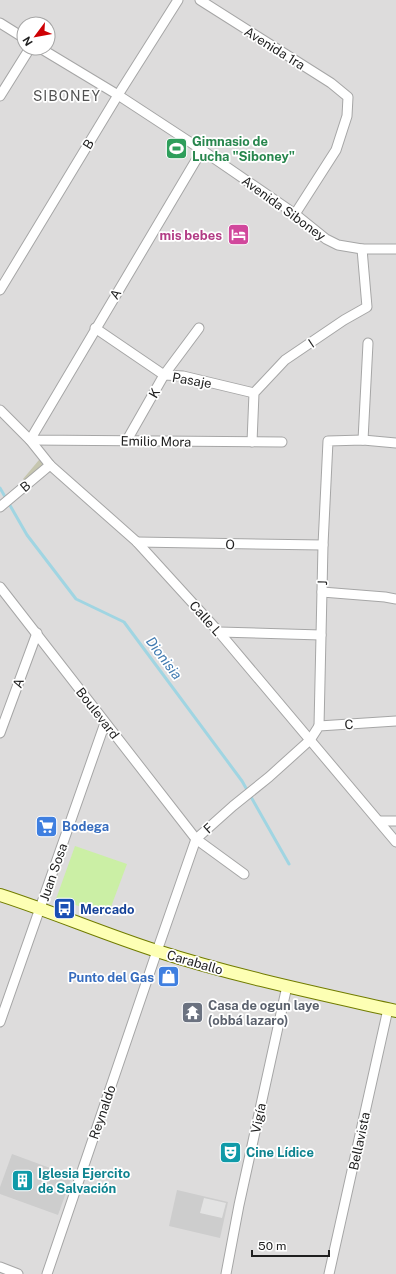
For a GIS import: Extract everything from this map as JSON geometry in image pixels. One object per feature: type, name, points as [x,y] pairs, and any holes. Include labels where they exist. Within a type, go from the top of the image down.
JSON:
[{"type":"street","name":"B","points":[[0,290],[118,95],[178,0]]},
{"type":"street","name":"Avenida 1ra","points":[[200,0],[331,83],[348,97],[347,116],[336,150],[295,214]]},
{"type":"street","points":[[0,23],[16,33]]},
{"type":"street","points":[[0,96],[25,56]]},
{"type":"street","name":"Avenida Siboney","points":[[53,56],[118,95],[202,150],[295,214],[326,239],[338,245],[362,248],[396,249]]},
{"type":"street","name":"A","points":[[30,440],[95,328],[202,150]]},
{"type":"street","name":"I","points":[[254,393],[285,360],[344,320],[367,307],[362,248]]},
{"type":"street","name":"Pasaje","points":[[95,328],[164,375],[183,376],[254,393]]},
{"type":"street","name":"K","points":[[127,440],[164,375],[199,328]]},
{"type":"street","points":[[368,343],[363,440],[396,442]]},
{"type":"street","points":[[252,442],[254,393]]},
{"type":"street","name":"Calle L","points":[[0,410],[30,440],[50,465],[137,542],[219,632],[396,842]]},
{"type":"street","name":"Emilio Mora","points":[[30,440],[282,442]]},
{"type":"street","name":"J","points":[[319,726],[323,545],[328,442],[363,440]]},
{"type":"street","name":"B","points":[[0,507],[50,465]]},
{"type":"street","name":"O","points":[[137,542],[323,545]]},
{"type":"street","name":"Boulevard","points":[[0,587],[196,839],[244,874]]},
{"type":"street","points":[[322,592],[385,596],[396,599]]},
{"type":"street","points":[[219,632],[321,635]]},
{"type":"street","name":"A","points":[[0,733],[37,633]]},
{"type":"street","name":"C","points":[[319,726],[396,721]]},
{"type":"street","name":"Juan Sosa","points":[[0,1022],[105,723]]},
{"type":"street","points":[[310,740],[319,726]]},
{"type":"street","name":"F","points":[[157,951],[196,839],[310,740]]},
{"type":"street","points":[[379,821],[396,821]]},
{"type":"street","name":"Caraballo","points":[[0,895],[157,951],[229,972],[392,1010]]},
{"type":"street","name":"Reynaldo","points":[[47,1274],[157,951]]},
{"type":"street","name":"Vigía","points":[[226,1274],[241,1197],[287,986]]},
{"type":"street","name":"Bellavista","points":[[329,1274],[392,1010]]},
{"type":"street","points":[[0,1267],[18,1274]]},
{"type":"shaded area","points":[[0,0],[396,0],[396,1274],[0,1274]]},
{"type":"shaded area","points":[[44,454],[52,461],[33,485],[23,479]]},
{"type":"shaded area","points":[[12,1154],[72,1176],[58,1215],[0,1194],[0,1187]]},
{"type":"shaded area","points":[[177,1190],[228,1202],[220,1238],[169,1226]]},
{"type":"shaded area","points":[[204,1198],[226,1203],[222,1218],[200,1213]]},
{"type":"green space","points":[[75,846],[127,864],[108,915],[56,899]]},
{"type":"waterway","name":"Dionisia","points":[[0,488],[27,535],[76,599],[124,622],[242,781],[289,864]]},
{"type":"place","name":"Gimnasio de Lucha \"Siboney\"","points":[[177,148]]},
{"type":"place","name":"mis bebes","points":[[238,235]]},
{"type":"place","name":"Bodega","points":[[46,826]]},
{"type":"place","name":"Mercado","points":[[65,909]]},
{"type":"place","name":"Punto del Gas","points":[[169,977]]},
{"type":"place","name":"Casa de ogun laye (obbá lazaro)","points":[[192,1012]]},
{"type":"place","name":"Cine Lídice","points":[[230,1152]]},
{"type":"place","name":"Iglesia Ejercito de Salvación","points":[[22,1180]]},
{"type":"district","name":"SIBONEY","points":[[67,96]]}]
